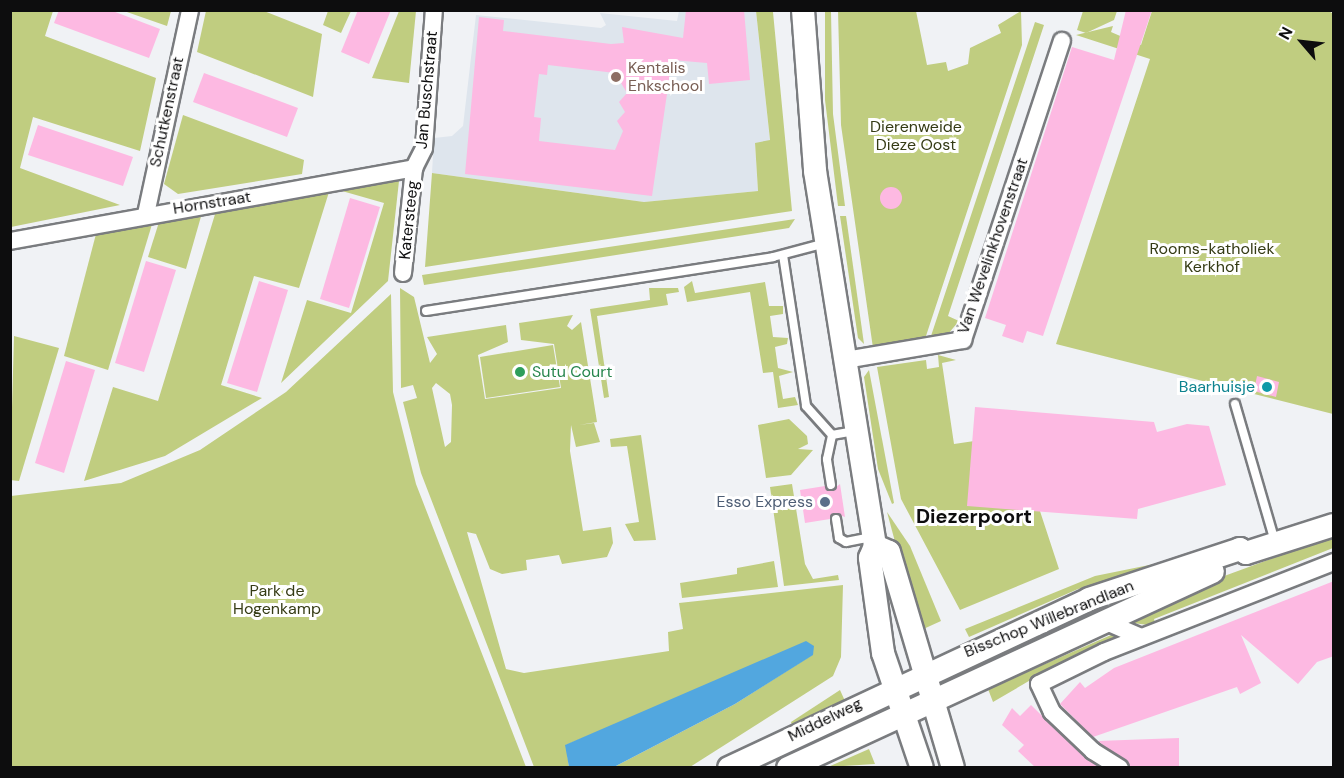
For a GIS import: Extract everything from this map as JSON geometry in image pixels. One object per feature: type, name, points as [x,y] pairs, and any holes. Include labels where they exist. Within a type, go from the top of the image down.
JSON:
[{"type":"main road","points":[[803,10],[811,130],[826,243],[874,542],[870,558],[893,687],[922,768]]},
{"type":"main road","name":"Bisschop Willebrandlaan","points":[[1246,553],[1334,525]]},
{"type":"main road","points":[[874,542],[890,552],[921,674],[953,768]]},
{"type":"main road","name":"Bisschop Willebrandlaan","points":[[921,674],[1112,590],[1240,549],[1246,553]]},
{"type":"main road","name":"Bisschop Willebrandlaan","points":[[930,703],[1104,621],[1244,561],[1246,553]]},
{"type":"main road","name":"Middelweg","points":[[729,768],[921,674]]},
{"type":"main road","name":"Middelweg","points":[[788,768],[930,703]]},
{"type":"street","name":"Schutkenstraat","points":[[146,213],[190,10]]},
{"type":"street","name":"Jan Buschstraat","points":[[414,168],[424,148],[434,10]]},
{"type":"street","name":"Van Wevelinkhovenstraat","points":[[845,360],[963,340],[1062,41]]},
{"type":"street","name":"Hornstraat","points":[[10,241],[146,213],[414,168]]},
{"type":"street","name":"Katersteeg","points":[[404,273],[414,168]]},
{"type":"street","points":[[1120,768],[1093,751],[1052,712],[1039,684],[1141,637],[1334,562]]},
{"type":"street","name":"Bisschop Willebrandlaan","points":[[1104,621],[1141,637]]},
{"type":"lane","points":[[426,310],[783,255],[826,243]]},
{"type":"lane","points":[[783,255],[806,406],[832,435]]},
{"type":"lane","points":[[1235,404],[1276,543]]},
{"type":"lane","points":[[832,435],[856,431]]},
{"type":"lane","points":[[831,485],[826,459],[832,435]]},
{"type":"lane","points":[[836,519],[839,538],[846,542],[874,542]]},
{"type":"shaded area","name":"Kentalis Enkschool","points":[[679,11],[756,11],[770,141],[755,144],[758,191],[644,202],[432,173],[434,138],[452,136],[463,126],[476,15],[601,28],[606,25],[600,13],[677,21]]},
{"type":"green space","points":[[11,10],[53,11],[45,36],[156,78],[140,151],[33,117],[20,168],[120,205],[11,227]]},
{"type":"green space","points":[[171,10],[167,26],[124,11]]},
{"type":"green space","points":[[1083,10],[1117,11],[1114,20],[1086,33],[1077,30]]},
{"type":"green space","name":"Rooms-katholiek Kerkhof","points":[[1328,10],[1333,14],[1333,414],[1056,344],[1150,59],[1076,35],[1113,26],[1111,32],[1141,45],[1152,11]]},
{"type":"green space","points":[[206,11],[264,11],[322,34],[313,97],[197,52]]},
{"type":"green space","points":[[328,11],[351,11],[341,33],[323,25]]},
{"type":"green space","points":[[399,11],[416,11],[409,83],[372,78]]},
{"type":"green space","points":[[756,11],[773,12],[792,211],[425,267],[432,173],[644,202],[758,191],[755,143],[770,140]]},
{"type":"green space","points":[[825,11],[831,11],[833,114],[845,206],[838,206],[825,100]]},
{"type":"green space","name":"Dierenweide Dieze Oost","points":[[838,11],[916,11],[927,65],[946,62],[948,71],[968,64],[970,48],[1001,33],[998,25],[1021,11],[1022,45],[925,339],[873,348],[841,125]]},
{"type":"green space","points":[[1035,22],[1044,25],[948,316],[959,321],[948,334],[930,339]]},
{"type":"green space","points":[[183,115],[304,160],[302,174],[178,194],[164,184]]},
{"type":"green space","points":[[399,181],[388,281],[281,383],[307,300],[351,313],[384,203],[342,191]]},
{"type":"green space","points":[[329,192],[299,288],[254,276],[221,385],[262,398],[165,456],[84,481],[113,387],[158,401],[216,211]]},
{"type":"green space","points":[[202,213],[186,269],[148,257],[159,222]]},
{"type":"green space","points":[[840,216],[846,216],[864,344],[858,338]]},
{"type":"green space","points":[[795,219],[789,228],[424,285],[422,275]]},
{"type":"green space","points":[[153,221],[108,370],[64,356],[96,234]]},
{"type":"green space","points":[[692,281],[695,293],[765,282],[769,306],[783,306],[783,314],[770,316],[773,337],[788,338],[787,344],[775,347],[778,368],[793,372],[779,376],[783,399],[795,397],[798,405],[778,408],[773,372],[763,373],[750,292],[687,302],[684,287]]},
{"type":"green space","points":[[400,288],[414,297],[430,363],[437,354],[427,337],[506,325],[508,342],[478,355],[485,399],[561,388],[554,344],[521,340],[519,323],[573,315],[567,326],[572,330],[581,322],[597,422],[579,425],[594,423],[600,442],[576,447],[571,425],[570,451],[583,531],[611,527],[613,543],[607,557],[562,564],[559,555],[526,560],[527,570],[502,574],[490,569],[476,534],[467,532],[506,669],[524,673],[669,651],[668,632],[683,629],[679,603],[843,585],[841,657],[833,676],[690,767],[614,767],[735,704],[812,655],[807,644],[566,745],[569,767],[534,767],[421,473],[403,402],[417,398],[413,385],[401,388]],"holes":[[[436,383],[450,394],[451,442],[445,447],[432,388]]]},
{"type":"green space","points":[[649,288],[678,288],[679,292],[666,294],[668,305],[597,316],[609,397],[604,398],[590,309],[650,300]]},
{"type":"green space","name":"Park de Hogenkamp","points":[[391,294],[393,392],[416,484],[526,767],[11,767],[11,496],[121,483],[200,450],[286,392]]},
{"type":"green space","points":[[14,336],[59,348],[19,481],[10,480]]},
{"type":"green space","name":"Sutu Court","points":[[553,345],[560,387],[486,398],[480,357]]},
{"type":"green space","points":[[938,355],[956,360],[942,363],[954,444],[1015,435],[1059,569],[960,610],[901,499],[877,367],[926,360],[927,369],[939,367]]},
{"type":"green space","points":[[869,370],[894,503],[892,504],[878,469],[864,377]]},
{"type":"green space","points":[[789,419],[807,436],[808,444],[798,449],[813,450],[791,475],[766,478],[758,425]]},
{"type":"green space","points":[[641,435],[656,540],[634,541],[625,524],[639,522],[627,446],[611,447],[610,439]]},
{"type":"green space","points":[[792,484],[805,564],[813,579],[838,575],[839,580],[784,586],[770,487]]},
{"type":"green space","points":[[887,512],[910,546],[941,621],[919,631]]},
{"type":"green space","points":[[1333,536],[1333,548],[1154,619],[1156,626],[1133,623],[1132,618],[1186,590]]},
{"type":"green space","points":[[774,561],[778,587],[682,598],[680,583],[737,574],[737,568]]},
{"type":"green space","points":[[1169,561],[1152,572],[1078,589],[969,637],[965,629],[1095,576]]},
{"type":"green space","points":[[1111,635],[1120,635],[1120,641],[1046,671],[993,702],[988,689]]},
{"type":"green space","points":[[840,690],[845,701],[793,728],[791,722]]},
{"type":"green space","points":[[869,749],[875,764],[828,767]]},
{"type":"water","points":[[806,641],[814,646],[813,655],[735,704],[614,767],[569,767],[565,745]]},
{"type":"building","points":[[59,10],[110,10],[160,29],[149,58],[54,23]]},
{"type":"building","points":[[358,10],[391,10],[369,64],[341,52]]},
{"type":"building","points":[[686,10],[744,10],[750,80],[709,84],[707,63],[672,60],[652,196],[465,174],[479,17],[504,20],[503,31],[611,44],[624,43],[622,27],[683,38]],"holes":[[[548,65],[615,73],[627,93],[619,102],[625,112],[617,121],[623,131],[615,150],[539,141],[541,118],[534,117],[539,74],[547,75]]]},
{"type":"building","points":[[1126,10],[1152,10],[1043,336],[1027,331],[1023,343],[1002,336],[1006,325],[985,318],[1072,47],[1114,60]]},
{"type":"building","points":[[204,73],[298,108],[287,137],[193,102]]},
{"type":"building","points":[[38,125],[133,157],[123,186],[28,155]]},
{"type":"building","points":[[891,187],[899,190],[902,198],[899,206],[891,209],[883,206],[880,198],[883,190]]},
{"type":"building","points":[[350,198],[380,207],[349,308],[320,299]]},
{"type":"building","points":[[146,261],[176,270],[144,372],[115,363]]},
{"type":"building","points":[[259,281],[288,290],[257,392],[227,383]]},
{"type":"building","points":[[66,361],[95,370],[64,473],[35,463]]},
{"type":"building","name":"Baarhuisje","points":[[1257,376],[1279,382],[1276,397],[1254,391]]},
{"type":"building","points":[[975,407],[1154,422],[1157,432],[1187,424],[1209,426],[1226,485],[1138,509],[1137,519],[967,506]]},
{"type":"building","points":[[840,484],[845,517],[834,513],[830,519],[805,523],[800,490],[825,486],[831,491]]},
{"type":"building","points":[[1334,581],[1334,656],[1317,662],[1298,684],[1241,635],[1261,683],[1240,694],[1237,687],[1093,737],[1060,704],[1080,682],[1085,688],[1114,668]]},
{"type":"building","points":[[1031,705],[1086,759],[1100,768],[1036,768],[1018,751],[1024,745],[1002,725],[1012,708],[1020,716]]},
{"type":"building","points":[[1179,738],[1179,768],[1130,768],[1098,741]]},
{"type":"place","name":"Kentalis Enkschool","points":[[616,77]]},
{"type":"place","name":"Sutu Court","points":[[520,372]]},
{"type":"place","name":"Baarhuisje","points":[[1267,387]]},
{"type":"place","name":"Esso Express","points":[[825,502]]},
{"type":"district","name":"Diezerpoort","points":[[974,516]]}]
